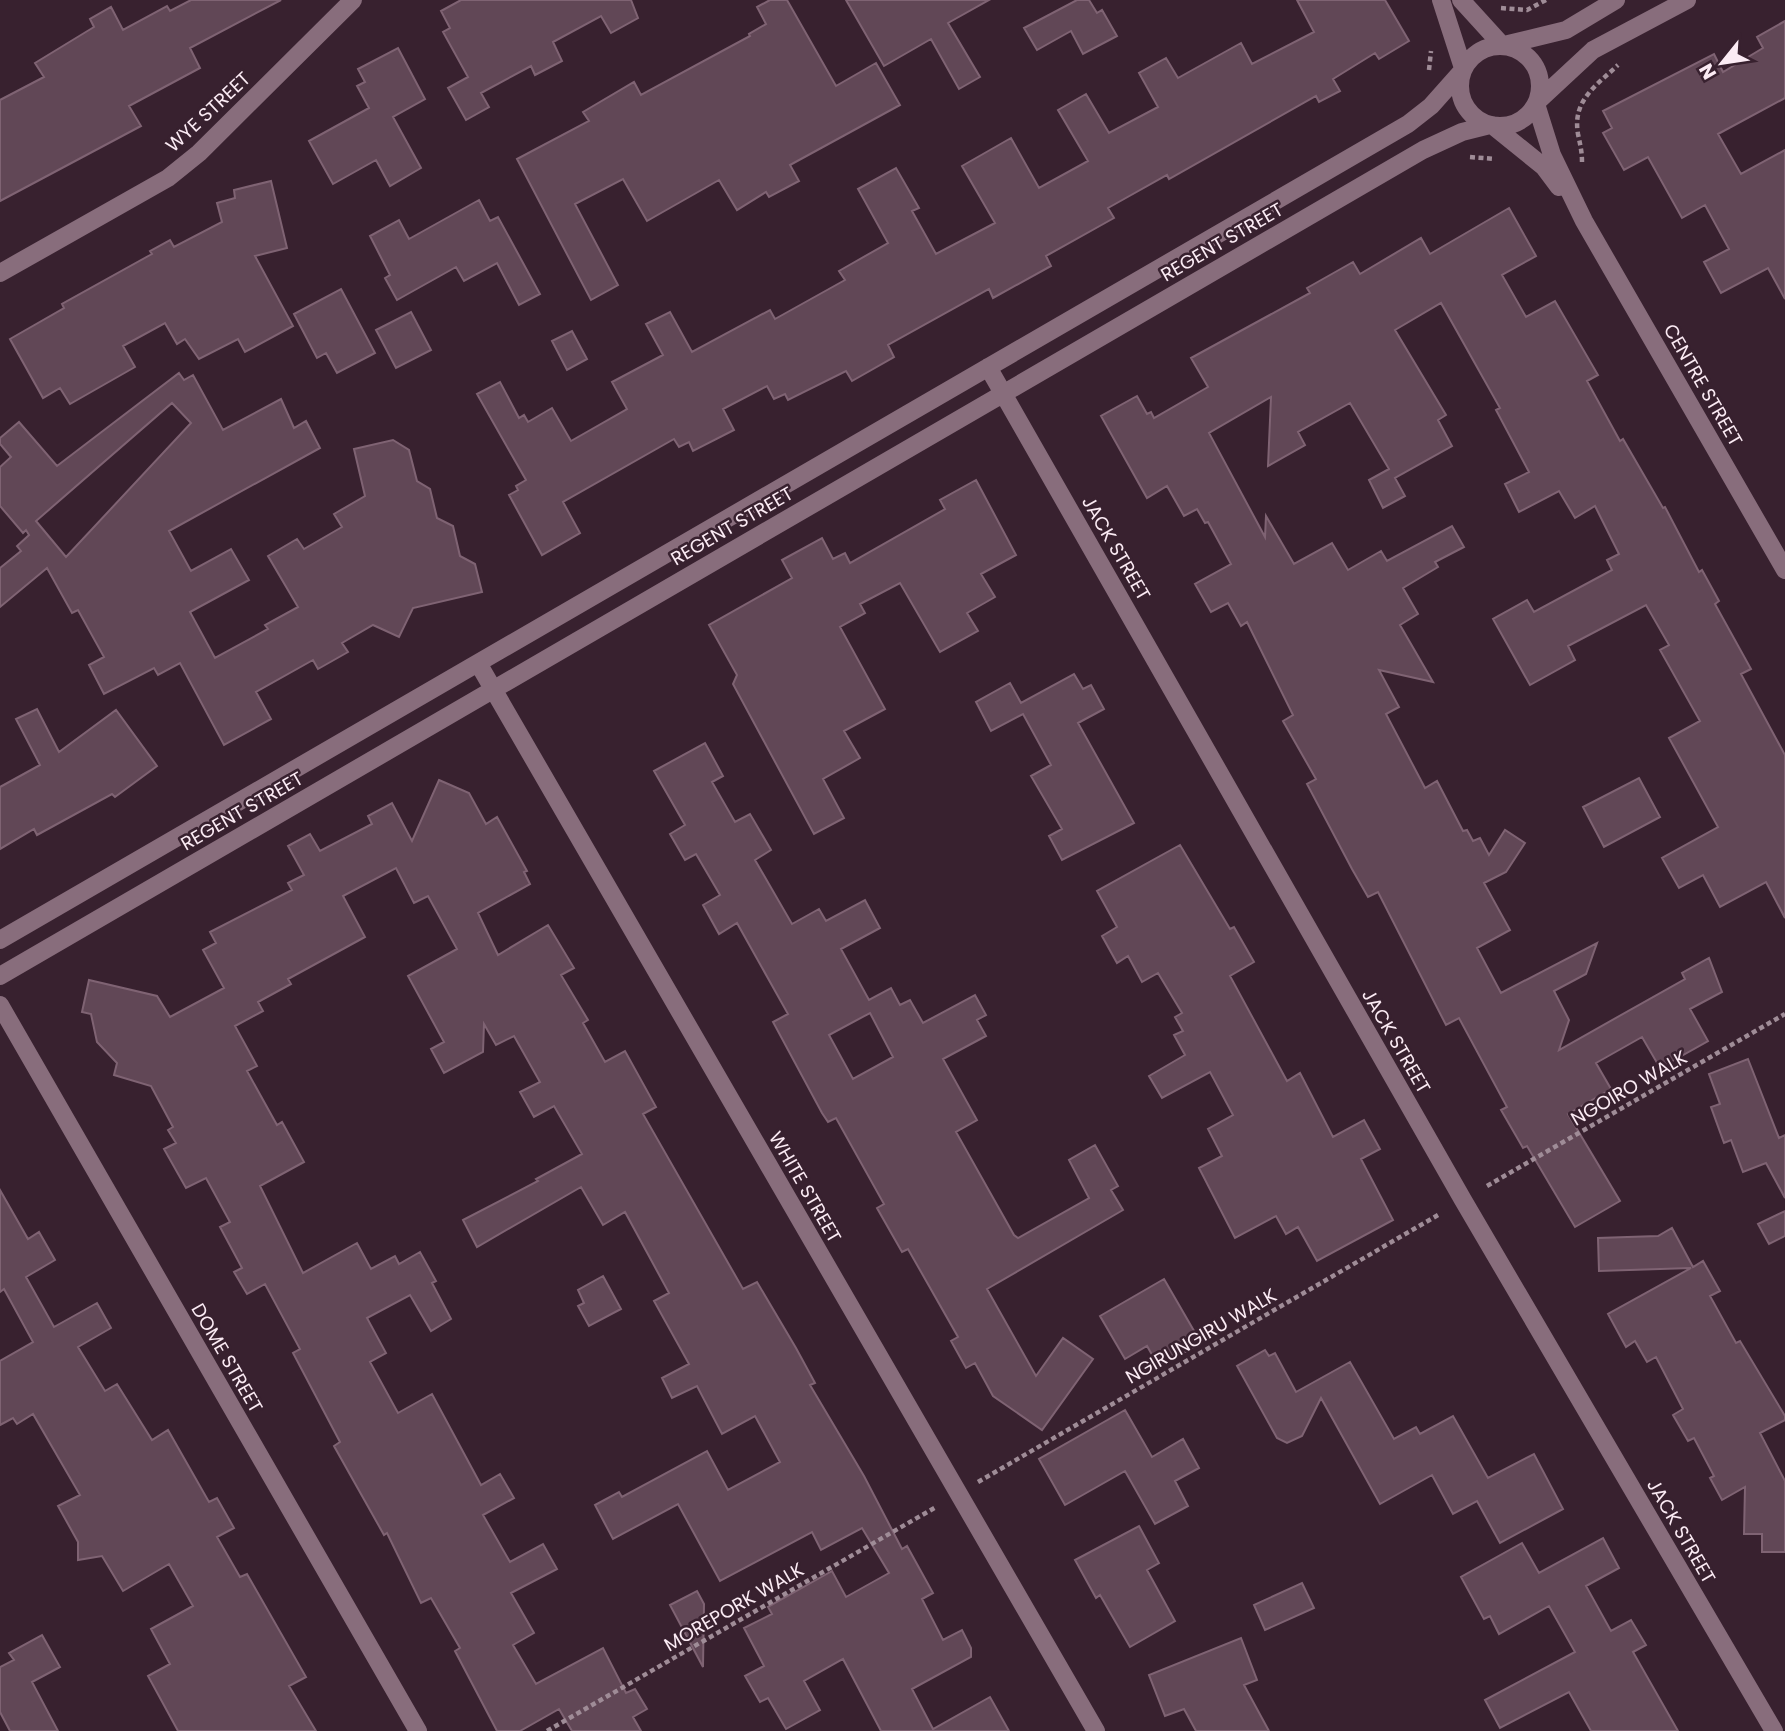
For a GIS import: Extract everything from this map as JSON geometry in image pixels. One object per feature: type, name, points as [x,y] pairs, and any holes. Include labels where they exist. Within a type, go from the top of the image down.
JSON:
[{"type":"street","name":"WYE STREET","points":[[0,273],[168,178],[199,153],[354,0]]},
{"type":"street","points":[[1441,0],[1463,69]]},
{"type":"street","points":[[1461,0],[1503,45],[1527,55],[1535,65],[1540,77],[1537,103]]},
{"type":"street","points":[[1616,0],[1566,30],[1479,51],[1463,69],[1459,82],[1464,104],[1471,114],[1491,125],[1518,122],[1593,50],[1688,0]]},
{"type":"street","name":"REGENT STREET","points":[[0,940],[1408,124],[1431,106],[1463,69]]},
{"type":"street","name":"CENTRE STREET","points":[[1537,103],[1552,155],[1584,221],[1785,570]]},
{"type":"street","name":"REGENT STREET","points":[[0,976],[1423,150],[1462,132],[1491,125]]},
{"type":"street","name":"CENTRE STREET","points":[[1491,125],[1544,167],[1584,221]]},
{"type":"street","name":"JACK STREET","points":[[988,367],[1456,1188],[1774,1731]]},
{"type":"street","name":"WHITE STREET","points":[[478,663],[1096,1731]]},
{"type":"street","name":"DOME STREET","points":[[0,1005],[418,1731]]},
{"type":"path","points":[[1494,5],[1519,12],[1546,0]]},
{"type":"path","points":[[1427,79],[1431,47]]},
{"type":"path","points":[[1582,157],[1578,135],[1580,107],[1587,93],[1619,64]]},
{"type":"path","points":[[1465,158],[1484,156],[1502,162]]},
{"type":"path","name":"NGOIRO WALK","points":[[1487,1186],[1785,1014]]},
{"type":"path","name":"NGIRUNGIRU WALK","points":[[978,1482],[1437,1215]]},
{"type":"path","name":"MOREPORK WALK","points":[[547,1731],[936,1507]]},
{"type":"building","points":[[191,0],[281,0],[190,48],[200,68],[129,106],[141,126],[0,201],[0,100],[44,77],[35,63],[94,27],[90,19],[111,7],[123,30],[167,6],[170,11]]},
{"type":"building","points":[[461,0],[631,0],[638,18],[611,33],[601,16],[553,42],[562,61],[535,75],[531,66],[481,93],[489,107],[466,120],[448,88],[468,77],[443,32],[450,28],[441,11]]},
{"type":"building","points":[[770,0],[787,0],[836,86],[876,63],[900,105],[790,165],[799,181],[769,197],[766,192],[737,210],[719,180],[647,221],[623,179],[575,204],[618,285],[591,300],[517,159],[589,121],[583,112],[634,82],[641,95],[750,36],[749,34],[766,24],[757,7]]},
{"type":"building","points":[[846,0],[989,0],[948,23],[980,77],[959,89],[931,39],[884,66]]},
{"type":"building","points":[[1077,0],[1089,0],[1097,13],[1102,10],[1117,36],[1083,54],[1071,31],[1037,50],[1024,28]]},
{"type":"building","points":[[1297,0],[1385,0],[1409,41],[1379,59],[1375,53],[1333,79],[1340,91],[1319,102],[1316,96],[1169,179],[1167,175],[1108,208],[1114,218],[1046,256],[1051,266],[993,298],[989,289],[888,345],[894,357],[852,381],[846,371],[788,400],[785,394],[774,399],[767,386],[723,409],[734,430],[693,451],[689,442],[679,447],[674,439],[563,502],[580,533],[542,555],[509,495],[518,490],[516,486],[526,480],[477,394],[500,382],[519,418],[524,415],[528,422],[552,408],[571,441],[627,409],[612,382],[663,355],[646,324],[670,312],[692,352],[770,310],[775,319],[845,280],[839,271],[888,243],[858,189],[896,168],[919,208],[912,211],[936,254],[995,223],[962,166],[1011,138],[1039,188],[1088,161],[1058,110],[1086,94],[1109,133],[1158,107],[1139,73],[1166,58],[1178,78],[1241,43],[1252,64],[1314,32]]},
{"type":"building","points":[[1785,21],[1785,98],[1718,134],[1741,174],[1785,150],[1785,299],[1768,268],[1721,293],[1704,262],[1729,249],[1705,205],[1682,218],[1648,157],[1624,170],[1603,133],[1612,128],[1603,111],[1714,54],[1723,72],[1763,48],[1757,37]]},
{"type":"building","points":[[398,48],[425,99],[393,117],[421,168],[390,186],[376,160],[333,184],[309,141],[369,108],[357,86],[365,82],[358,69]]},
{"type":"building","points":[[271,181],[287,248],[255,256],[293,326],[245,352],[238,339],[199,359],[185,339],[177,344],[165,323],[123,346],[135,367],[70,404],[60,388],[43,398],[10,339],[64,308],[62,304],[152,254],[150,251],[170,240],[174,247],[222,222],[217,203],[235,198],[234,190]]},
{"type":"building","points":[[479,200],[490,221],[498,217],[540,294],[519,305],[497,263],[464,281],[456,267],[397,300],[385,278],[390,275],[370,236],[399,220],[409,239]]},
{"type":"building","points":[[1509,208],[1536,256],[1502,275],[1526,317],[1555,301],[1598,375],[1587,381],[1620,441],[1623,439],[1663,508],[1665,507],[1699,572],[1702,570],[1719,601],[1715,604],[1751,669],[1741,674],[1785,755],[1785,918],[1766,882],[1720,907],[1703,875],[1679,888],[1662,858],[1718,827],[1669,738],[1700,721],[1660,650],[1669,645],[1646,605],[1568,646],[1575,660],[1530,685],[1493,619],[1527,600],[1534,612],[1612,570],[1607,560],[1619,554],[1595,506],[1575,518],[1559,491],[1519,512],[1505,484],[1529,472],[1496,410],[1500,408],[1441,303],[1395,330],[1446,415],[1438,420],[1452,446],[1395,478],[1405,496],[1383,508],[1369,480],[1389,469],[1350,403],[1298,432],[1305,445],[1268,466],[1271,397],[1209,433],[1265,537],[1266,516],[1294,564],[1332,543],[1348,570],[1381,551],[1387,561],[1452,526],[1464,547],[1435,562],[1438,567],[1403,588],[1418,614],[1400,625],[1433,682],[1379,670],[1399,707],[1386,714],[1425,788],[1437,781],[1463,831],[1467,830],[1473,841],[1480,838],[1489,855],[1505,830],[1525,843],[1506,872],[1484,883],[1510,930],[1477,948],[1501,993],[1597,943],[1586,974],[1554,991],[1569,1020],[1559,1050],[1685,979],[1682,973],[1709,958],[1722,992],[1690,1009],[1708,1041],[1660,1068],[1642,1037],[1596,1063],[1611,1089],[1568,1114],[1620,1201],[1575,1227],[1527,1146],[1523,1148],[1501,1110],[1507,1107],[1459,1018],[1446,1025],[1378,892],[1368,897],[1352,869],[1307,784],[1316,779],[1283,721],[1293,715],[1247,622],[1241,626],[1228,603],[1211,612],[1195,584],[1231,564],[1208,522],[1205,523],[1197,509],[1184,516],[1167,486],[1147,498],[1101,416],[1137,396],[1147,414],[1151,412],[1154,418],[1208,387],[1191,358],[1310,293],[1307,288],[1353,262],[1360,274],[1421,238],[1430,254]]},
{"type":"building","points":[[341,289],[375,353],[337,373],[326,353],[317,358],[294,314]]},
{"type":"building","points":[[411,312],[431,350],[396,368],[376,330]]},
{"type":"building","points":[[572,331],[587,359],[567,370],[552,341]]},
{"type":"building","points":[[179,373],[184,380],[193,375],[223,430],[281,399],[294,428],[306,421],[320,448],[169,531],[191,571],[231,549],[249,580],[190,612],[215,658],[268,629],[265,625],[298,607],[268,556],[297,539],[304,549],[342,527],[334,514],[365,496],[354,449],[393,440],[409,450],[417,481],[430,489],[437,518],[453,526],[460,556],[475,564],[482,592],[413,608],[399,637],[373,625],[342,643],[348,652],[318,669],[313,660],[256,692],[271,719],[224,745],[180,663],[158,675],[154,668],[104,694],[89,665],[104,657],[78,610],[72,613],[47,568],[0,607],[0,568],[21,551],[17,546],[29,535],[26,530],[23,533],[0,506],[0,467],[11,457],[0,444],[0,438],[19,422],[57,466]],"holes":[[[172,403],[191,423],[66,557],[36,521]]]},
{"type":"building","points":[[976,480],[1016,555],[981,574],[995,597],[967,613],[978,631],[940,652],[900,583],[860,604],[865,613],[840,627],[885,709],[844,731],[860,758],[823,779],[844,818],[814,834],[733,684],[737,675],[709,625],[792,578],[782,560],[822,538],[833,559],[845,553],[850,563],[945,509],[940,500]]},
{"type":"building","points":[[1074,674],[1083,689],[1091,685],[1104,709],[1078,723],[1134,823],[1062,860],[1049,836],[1062,829],[1031,776],[1051,765],[1023,714],[991,731],[976,702],[1010,683],[1021,703]]},
{"type":"building","points":[[37,709],[59,752],[116,710],[157,766],[115,797],[112,794],[37,835],[34,829],[0,849],[0,787],[40,765],[16,719]]},
{"type":"building","points":[[705,743],[723,776],[712,782],[735,822],[750,814],[771,850],[755,860],[792,924],[819,909],[826,921],[865,900],[880,928],[841,949],[869,1000],[891,988],[900,1005],[910,1000],[923,1023],[975,995],[986,1015],[977,1020],[986,1036],[943,1059],[977,1120],[956,1132],[1014,1235],[1018,1238],[1089,1198],[1069,1160],[1095,1145],[1118,1186],[1111,1190],[1123,1210],[987,1289],[1036,1376],[1063,1338],[1093,1359],[1042,1430],[993,1396],[975,1363],[966,1368],[951,1341],[958,1337],[908,1249],[902,1252],[877,1208],[884,1204],[836,1118],[828,1122],[822,1113],[773,1022],[788,1014],[737,923],[719,934],[703,905],[720,895],[696,854],[685,860],[670,834],[685,825],[654,771]],"holes":[[[870,1013],[893,1057],[853,1079],[829,1035]]]},
{"type":"building","points":[[1639,778],[1660,817],[1604,847],[1583,807]]},
{"type":"building","points":[[439,780],[469,793],[486,824],[497,817],[527,871],[524,872],[530,884],[478,913],[498,955],[548,925],[574,968],[561,975],[588,1020],[583,1023],[605,1062],[625,1051],[656,1107],[643,1114],[743,1289],[757,1282],[796,1348],[815,1383],[810,1385],[864,1476],[902,1549],[907,1546],[933,1593],[922,1599],[943,1640],[962,1630],[971,1648],[971,1657],[912,1689],[933,1729],[990,1697],[1009,1731],[881,1731],[843,1659],[804,1681],[820,1710],[786,1729],[768,1698],[760,1702],[745,1676],[764,1666],[744,1628],[772,1614],[768,1607],[832,1571],[846,1597],[889,1573],[862,1528],[821,1550],[812,1532],[720,1581],[678,1504],[613,1539],[595,1505],[619,1492],[622,1497],[707,1451],[728,1490],[780,1462],[755,1416],[722,1434],[697,1386],[672,1398],[662,1378],[689,1364],[654,1301],[669,1293],[625,1212],[603,1225],[581,1187],[477,1247],[463,1220],[538,1181],[536,1179],[582,1154],[554,1106],[534,1117],[520,1092],[540,1082],[514,1036],[496,1045],[484,1024],[483,1052],[444,1073],[431,1049],[444,1042],[408,976],[457,949],[428,896],[414,903],[396,868],[343,896],[365,937],[288,979],[291,984],[258,1002],[263,1011],[235,1026],[257,1066],[247,1071],[277,1125],[282,1122],[304,1162],[260,1186],[303,1273],[357,1243],[371,1269],[395,1256],[399,1264],[420,1252],[436,1281],[432,1283],[451,1319],[431,1331],[410,1295],[367,1318],[386,1353],[370,1362],[398,1413],[432,1394],[481,1485],[500,1474],[514,1498],[483,1515],[510,1562],[543,1544],[557,1569],[511,1593],[534,1633],[513,1645],[536,1684],[603,1648],[626,1693],[635,1689],[647,1709],[633,1717],[641,1731],[572,1731],[559,1709],[520,1731],[497,1731],[455,1651],[460,1648],[431,1598],[421,1603],[387,1533],[384,1535],[334,1446],[340,1442],[293,1353],[300,1349],[265,1284],[247,1294],[234,1272],[242,1268],[220,1227],[230,1222],[206,1178],[186,1188],[164,1149],[176,1143],[168,1130],[173,1127],[151,1086],[114,1075],[117,1063],[97,1042],[91,1014],[82,1012],[89,980],[157,996],[170,1017],[224,988],[203,950],[216,943],[210,932],[292,890],[288,883],[304,875],[288,846],[310,834],[320,851],[372,824],[368,816],[392,803],[412,841]]},
{"type":"building","points":[[1180,845],[1230,929],[1234,927],[1254,962],[1230,976],[1287,1081],[1300,1073],[1333,1137],[1364,1120],[1380,1149],[1361,1159],[1393,1220],[1317,1261],[1298,1227],[1286,1234],[1276,1216],[1235,1238],[1199,1168],[1222,1156],[1208,1129],[1233,1115],[1210,1072],[1162,1098],[1149,1076],[1185,1055],[1174,1035],[1183,1031],[1175,1017],[1182,1013],[1158,973],[1142,982],[1128,956],[1117,963],[1102,936],[1117,927],[1097,891]]},
{"type":"building","points":[[1748,1059],[1779,1138],[1785,1135],[1785,1198],[1766,1163],[1743,1172],[1731,1140],[1724,1143],[1711,1107],[1720,1104],[1709,1074]]},
{"type":"building","points":[[0,1190],[28,1239],[39,1232],[55,1260],[26,1277],[54,1327],[97,1303],[111,1328],[78,1347],[105,1391],[117,1384],[152,1440],[168,1430],[209,1502],[217,1498],[234,1528],[217,1537],[240,1577],[247,1574],[306,1677],[289,1686],[316,1731],[178,1731],[148,1676],[170,1664],[151,1629],[193,1606],[169,1564],[123,1591],[102,1556],[78,1560],[78,1542],[58,1506],[80,1495],[33,1414],[17,1424],[13,1418],[0,1425],[0,1361],[33,1342],[4,1289],[0,1292]]},
{"type":"building","points":[[1785,1211],[1785,1236],[1769,1244],[1758,1224]]},
{"type":"building","points":[[1672,1228],[1693,1267],[1703,1261],[1720,1291],[1710,1296],[1736,1343],[1740,1341],[1785,1416],[1785,1420],[1760,1433],[1785,1481],[1785,1552],[1762,1552],[1762,1534],[1744,1534],[1745,1487],[1722,1500],[1710,1478],[1714,1476],[1694,1438],[1688,1441],[1673,1415],[1683,1409],[1656,1357],[1647,1362],[1635,1341],[1626,1347],[1608,1314],[1691,1268],[1599,1271],[1598,1238],[1658,1236]]},
{"type":"building","points":[[603,1276],[621,1309],[589,1326],[578,1306],[584,1303],[578,1290]]},
{"type":"building","points":[[1164,1279],[1201,1343],[1159,1367],[1147,1346],[1125,1359],[1100,1316]]},
{"type":"building","points":[[1265,1350],[1269,1356],[1275,1353],[1296,1392],[1350,1362],[1394,1439],[1416,1427],[1420,1434],[1453,1416],[1488,1478],[1534,1454],[1563,1509],[1500,1543],[1477,1501],[1453,1514],[1432,1475],[1380,1504],[1321,1398],[1302,1436],[1287,1443],[1277,1438],[1237,1366]]},
{"type":"building","points":[[1125,1410],[1152,1457],[1183,1439],[1199,1468],[1175,1481],[1188,1506],[1155,1524],[1125,1471],[1065,1505],[1039,1459]]},
{"type":"building","points":[[1139,1526],[1159,1563],[1147,1570],[1175,1621],[1130,1647],[1100,1595],[1096,1598],[1075,1560]]},
{"type":"building","points":[[1603,1538],[1619,1568],[1586,1586],[1611,1631],[1631,1620],[1646,1645],[1633,1652],[1678,1731],[1591,1731],[1569,1692],[1500,1728],[1485,1700],[1575,1652],[1549,1606],[1499,1634],[1490,1616],[1484,1619],[1461,1577],[1522,1543],[1539,1573]]},
{"type":"building","points":[[1302,1583],[1314,1608],[1265,1630],[1254,1605]]},
{"type":"building","points":[[697,1591],[704,1604],[703,1667],[670,1605]]},
{"type":"building","points":[[42,1635],[60,1667],[32,1682],[58,1731],[10,1731],[0,1712],[0,1667],[14,1660],[9,1653]]},
{"type":"building","points":[[1241,1638],[1257,1680],[1244,1685],[1269,1731],[1196,1731],[1184,1709],[1165,1716],[1149,1675]]}]
